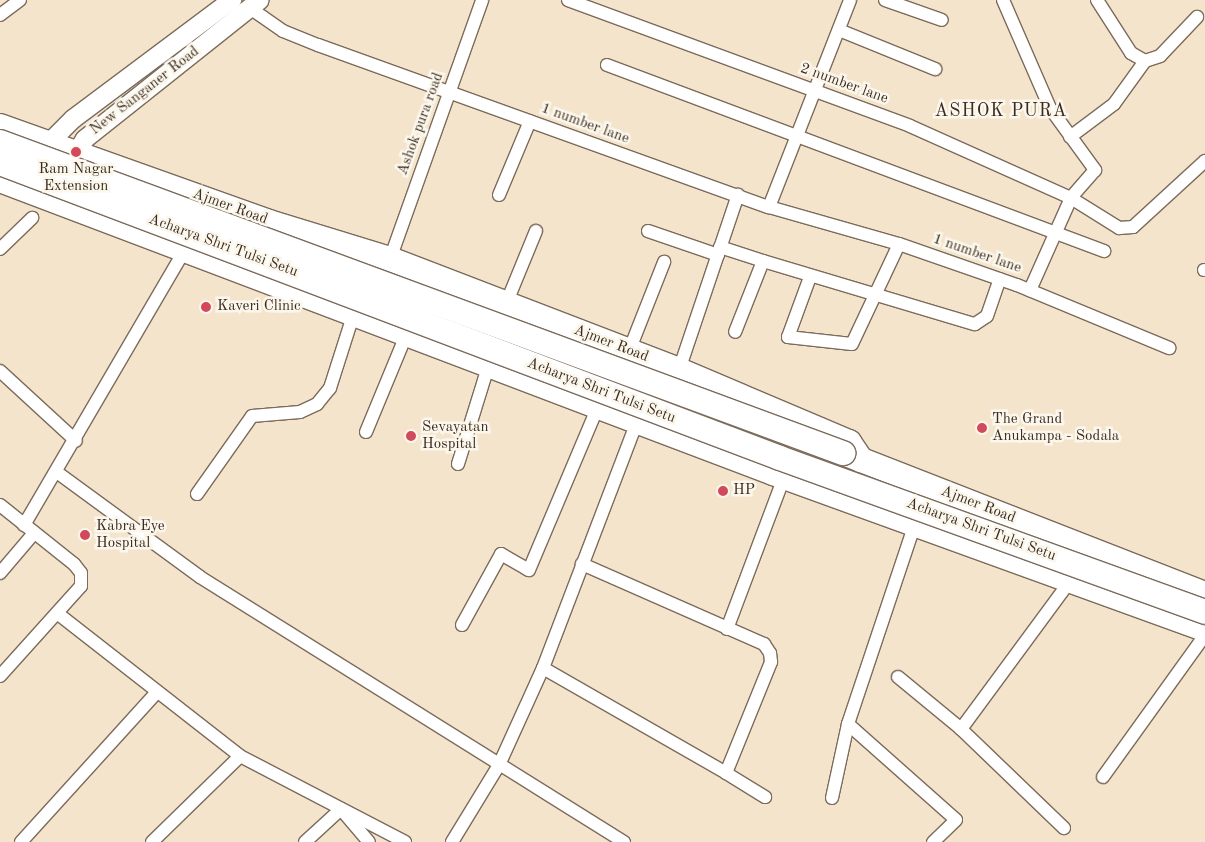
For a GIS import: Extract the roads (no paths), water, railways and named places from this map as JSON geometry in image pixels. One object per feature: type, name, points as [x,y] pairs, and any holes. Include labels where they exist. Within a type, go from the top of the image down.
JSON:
[{"type":"highway","name":"Ajmer Road","points":[[0,126],[47,141],[269,222],[390,259],[680,370],[849,442],[852,457],[1205,594]]},
{"type":"highway","name":"Acharya Shri Tulsi Setu","points":[[0,142],[852,457]]},
{"type":"highway","name":"Acharya Shri Tulsi Setu","points":[[0,163],[770,455],[1205,612]]},
{"type":"highway","points":[[10,184],[186,248],[407,333],[488,367],[784,477],[1205,628]]},
{"type":"main road","name":"New Sanganer Road","points":[[10,184],[47,141],[232,0]]},
{"type":"main road","name":"New Sanganer Road","points":[[52,200],[76,152],[85,139],[255,4]]},
{"type":"street","points":[[0,15],[20,0]]},
{"type":"street","name":"Ashok pura road","points":[[390,259],[482,0]]},
{"type":"street","name":"2 number lane","points":[[568,0],[910,126],[1071,198],[1126,230],[1205,161]]},
{"type":"street","points":[[769,207],[798,138],[850,0]]},
{"type":"street","points":[[885,0],[942,20]]},
{"type":"street","points":[[1003,0],[1050,108],[1094,174],[1071,198],[1054,232],[1030,290]]},
{"type":"street","points":[[1097,0],[1131,53],[1145,61]]},
{"type":"street","name":"1 number lane","points":[[255,4],[283,31],[318,46],[451,90],[530,121],[769,207],[899,244],[1000,279],[1169,348]]},
{"type":"street","points":[[1070,137],[1114,104],[1145,61],[1160,56],[1197,17]]},
{"type":"street","points":[[839,30],[935,69]]},
{"type":"street","points":[[606,65],[1104,251]]},
{"type":"street","points":[[499,195],[530,121]]},
{"type":"street","points":[[680,370],[738,195]]},
{"type":"street","points":[[0,249],[32,218]]},
{"type":"street","points":[[506,304],[536,231]]},
{"type":"street","points":[[648,231],[762,261],[810,277],[975,324],[987,316],[1000,279]]},
{"type":"street","points":[[810,277],[788,335],[790,338],[854,344],[899,244]]},
{"type":"street","points":[[0,573],[29,529],[58,473],[186,248]]},
{"type":"street","points":[[735,332],[762,261]]},
{"type":"street","points":[[629,351],[664,262]]},
{"type":"street","points":[[197,494],[252,416],[300,412],[317,404],[330,388],[354,313]]},
{"type":"street","points":[[366,432],[407,333]]},
{"type":"street","points":[[458,464],[488,367]]},
{"type":"street","points":[[0,371],[76,441]]},
{"type":"street","points":[[462,625],[501,554],[529,570],[598,407]]},
{"type":"street","points":[[452,842],[498,765],[543,668],[637,422]]},
{"type":"street","points":[[58,473],[200,577],[624,842]]},
{"type":"street","points":[[727,629],[784,477]]},
{"type":"street","points":[[0,505],[81,573],[81,586],[0,676]]},
{"type":"street","points":[[832,798],[848,724],[916,524]]},
{"type":"street","points":[[582,564],[764,644],[771,662],[726,773]]},
{"type":"street","points":[[961,729],[1071,580]]},
{"type":"street","points":[[57,613],[156,693],[240,756],[405,842]]},
{"type":"street","points":[[1103,777],[1205,635]]},
{"type":"street","points":[[543,668],[765,797]]},
{"type":"street","points":[[898,677],[961,729],[1064,828]]},
{"type":"street","points":[[21,842],[156,693]]},
{"type":"street","points":[[848,724],[956,820],[932,842]]},
{"type":"street","points":[[152,842],[240,756]]},
{"type":"street","points":[[305,842],[341,809]]},
{"type":"street","points":[[341,809],[369,842]]},
{"type":"place","name":"Ram Nagar Extension","points":[[76,152]]},
{"type":"place","name":"Kaveri Clinic","points":[[206,307]]},
{"type":"place","name":"The Grand Anukampa - Sodala","points":[[982,428]]},
{"type":"place","name":"Sevayatan Hospital","points":[[411,436]]},
{"type":"place","name":"HP","points":[[723,491]]},
{"type":"place","name":"Kabra Eye Hospital","points":[[85,535]]},
{"type":"district","name":"ASHOK PURA","points":[[1001,111]]}]
